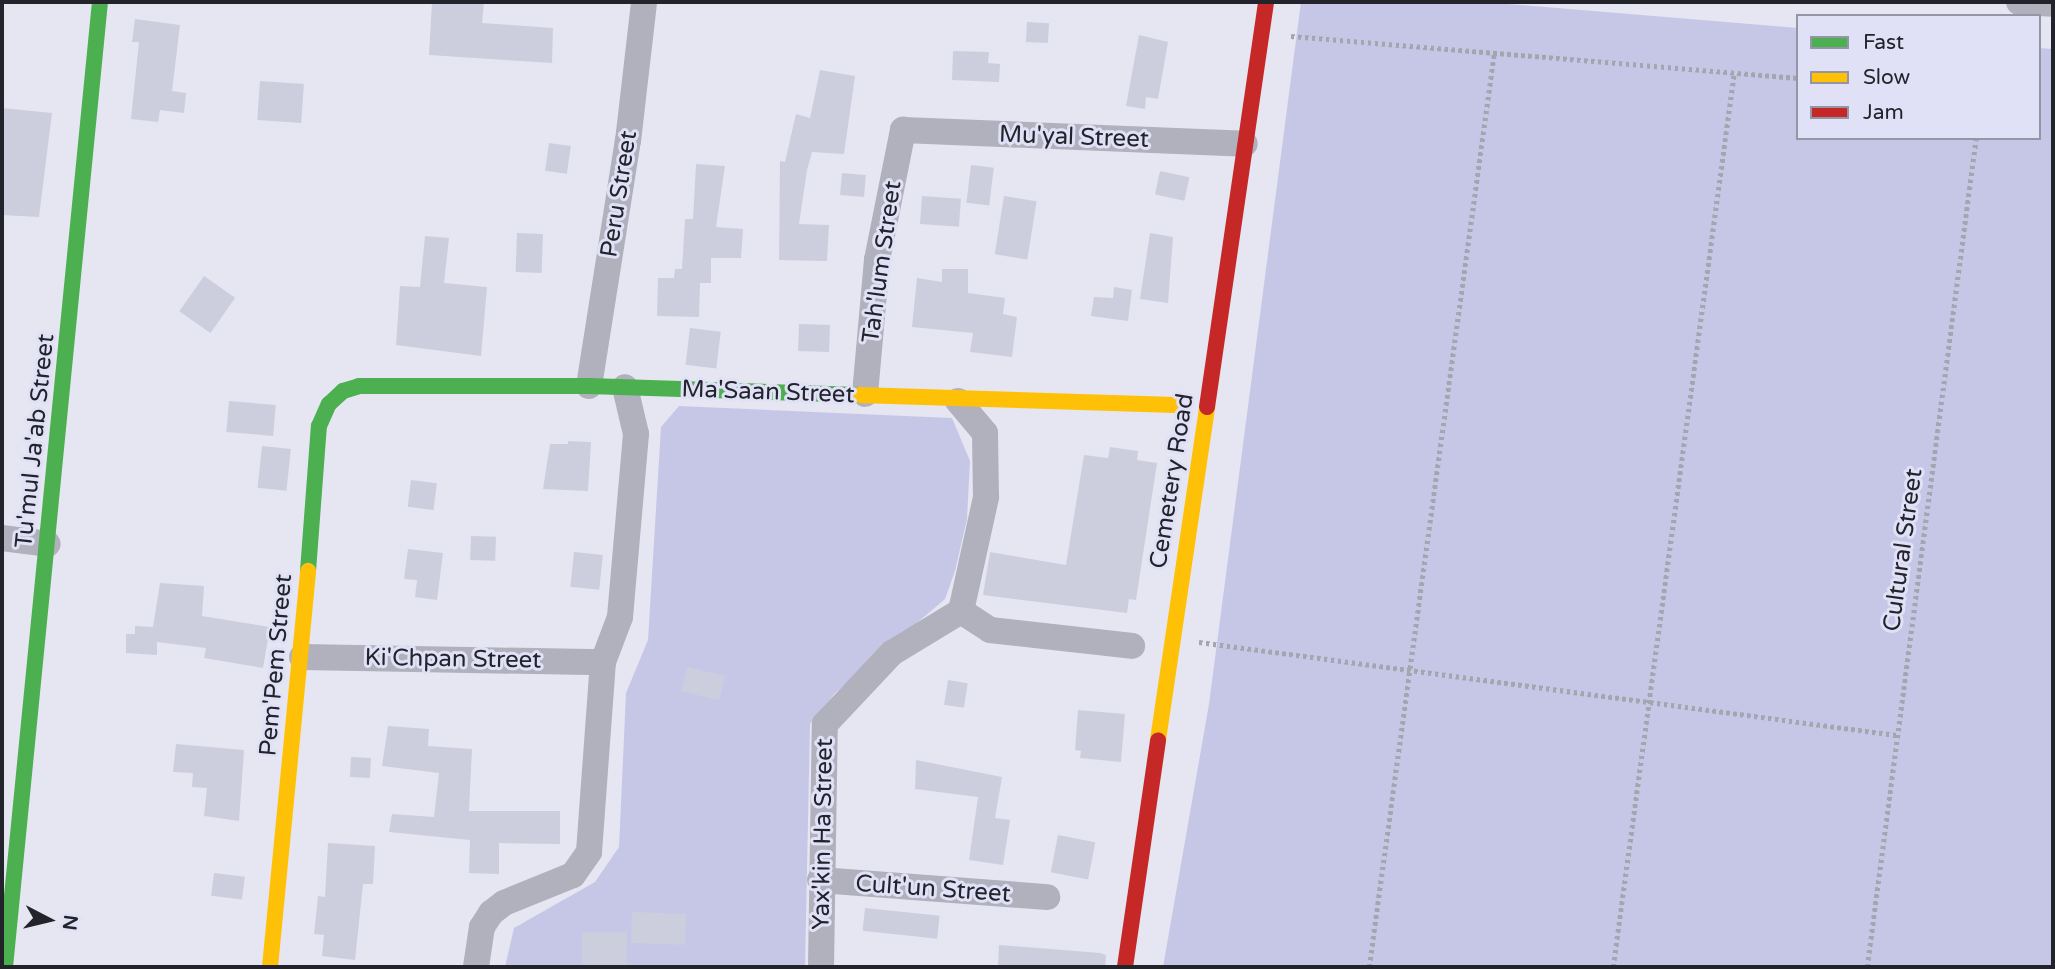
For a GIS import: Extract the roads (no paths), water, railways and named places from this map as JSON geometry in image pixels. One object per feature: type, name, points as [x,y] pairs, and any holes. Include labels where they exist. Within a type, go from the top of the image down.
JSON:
[{"type":"street","name":"Tu'mul Ja'ab Street","points":[[5,967],[11,805],[48,544],[100,2]]},
{"type":"street","name":"Peru Street","points":[[589,386],[628,141],[644,2]]},
{"type":"street","name":"Cemetery Road","points":[[1125,967],[1266,2]]},
{"type":"street","points":[[2019,2],[2053,4]]},
{"type":"street","name":"Mu'yal Street","points":[[903,130],[1245,144]]},
{"type":"street","name":"Tah'lum Street","points":[[864,394],[877,260],[903,130]]},
{"type":"street","name":"Ma'Saan Street","points":[[359,386],[589,386],[864,394],[958,401],[1176,405]]},
{"type":"street","name":"Pem'Pem Street","points":[[270,967],[302,657],[319,426],[329,404],[343,391],[359,386]]},
{"type":"street","points":[[476,967],[482,927],[491,913],[504,903],[573,874],[589,852],[603,662],[620,617],[636,434],[625,387]]},
{"type":"street","points":[[958,401],[985,433],[986,497],[961,611],[990,630],[1132,646]]},
{"type":"street","points":[[2,538],[48,544]]},
{"type":"street","name":"Yax'kin Ha Street","points":[[821,967],[820,880],[825,724],[892,653],[961,611]]},
{"type":"street","name":"Ki'Chpan Street","points":[[302,657],[603,662]]},
{"type":"street","name":"Cult'un Street","points":[[820,880],[1046,897]]}]
